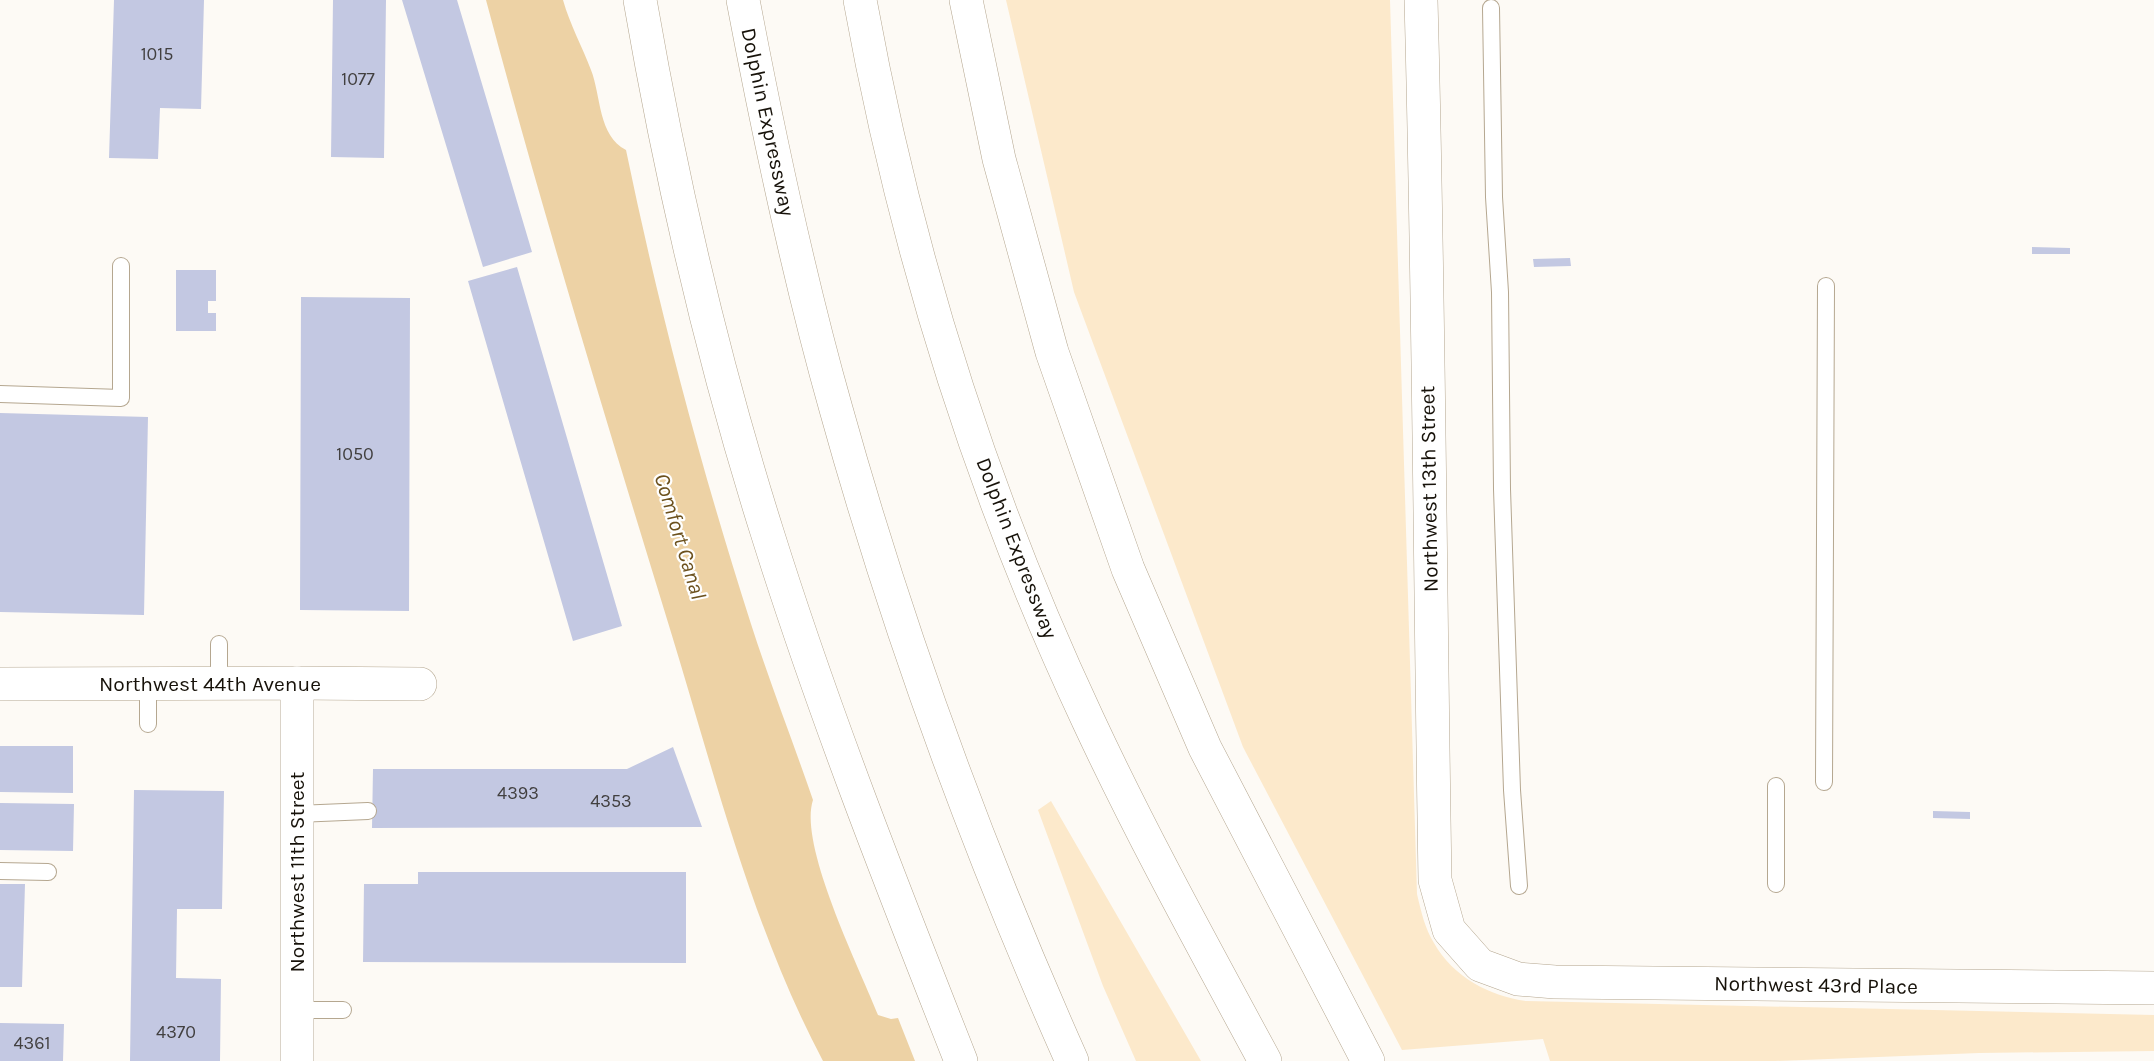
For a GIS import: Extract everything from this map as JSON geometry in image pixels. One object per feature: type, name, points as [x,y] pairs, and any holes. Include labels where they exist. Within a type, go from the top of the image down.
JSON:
[{"type":"main road","points":[[640,0],[670,160],[704,307],[766,529],[856,792],[961,1061]]},
{"type":"main road","name":"Dolphin Expressway","points":[[743,0],[798,262],[835,408],[874,540],[959,787],[1041,992],[1072,1061]]},
{"type":"main road","name":"Dolphin Expressway","points":[[860,0],[895,166],[927,290],[961,399],[1023,569],[1082,708],[1127,801],[1265,1061]]},
{"type":"main road","points":[[966,0],[999,159],[1052,352],[1128,569],[1205,748],[1368,1061]]},
{"type":"main road","name":"Northwest 13th Street","points":[[1421,0],[1427,248],[1427,441],[1435,880],[1449,930],[1480,965]]},
{"type":"main road","name":"Northwest 11th Street","points":[[297,683],[297,1061]]},
{"type":"main road","name":"Northwest 44th Avenue","points":[[0,684],[428,683]]},
{"type":"main road","name":"Northwest 43rd Place","points":[[1480,965],[1518,979],[1555,982],[2154,988]]},
{"type":"lane","points":[[1491,8],[1494,197],[1500,292],[1502,489],[1512,790],[1519,886]]},
{"type":"lane","points":[[0,394],[121,398],[122,266]]},
{"type":"lane","points":[[1824,782],[1826,286]]},
{"type":"lane","points":[[219,644],[219,683]]},
{"type":"lane","points":[[148,684],[148,724]]},
{"type":"lane","points":[[1776,786],[1776,884]]},
{"type":"lane","points":[[297,814],[368,812]]},
{"type":"lane","points":[[0,872],[48,872]]},
{"type":"lane","points":[[297,1010],[343,1010]]},
{"type":"shaded area","points":[[1006,0],[1390,0],[1417,894],[1431,938],[1451,966],[1487,990],[1527,1001],[2154,1015],[2154,1051],[1979,1053],[1775,1061],[1550,1061],[1543,1039],[1402,1050],[1243,747],[1074,292]]},
{"type":"shaded area","points":[[1051,801],[1201,1061],[1136,1061],[1103,986],[1038,810]]},
{"type":"water","name":"Comfort Canal","points":[[486,0],[563,0],[591,70],[605,125],[617,144],[626,150],[667,329],[715,507],[758,646],[813,800],[811,820],[814,846],[822,875],[845,938],[878,1015],[891,1019],[898,1018],[915,1061],[823,1061],[775,957],[719,794],[575,315]]},
{"type":"building","points":[[114,0],[204,0],[201,109],[160,108],[158,159],[109,158]]},
{"type":"building","points":[[333,0],[386,0],[384,158],[331,157]]},
{"type":"building","points":[[402,0],[457,0],[532,252],[483,267]]},
{"type":"building","points":[[2032,247],[2070,248],[2070,254],[2032,254]]},
{"type":"building","points":[[1570,258],[1571,266],[1534,267],[1533,259]]},
{"type":"building","points":[[517,267],[622,626],[573,641],[468,281]]},
{"type":"building","points":[[176,270],[216,270],[216,301],[208,301],[208,313],[216,313],[216,331],[176,331]]},
{"type":"building","points":[[301,297],[410,298],[409,611],[300,610]]},
{"type":"building","points":[[0,413],[148,417],[144,615],[0,612]]},
{"type":"building","points":[[0,746],[73,746],[73,793],[0,792]]},
{"type":"building","points":[[673,747],[702,827],[372,828],[373,769],[627,769]]},
{"type":"building","points":[[134,790],[224,791],[222,909],[177,909],[176,978],[221,979],[220,1061],[130,1061]]},
{"type":"building","points":[[0,803],[74,804],[73,851],[0,850]]},
{"type":"building","points":[[1933,811],[1970,812],[1970,819],[1933,818]]},
{"type":"building","points":[[418,872],[686,872],[686,963],[363,962],[364,884],[418,884]]},
{"type":"building","points":[[0,884],[25,884],[22,987],[0,987]]},
{"type":"building","points":[[0,1023],[64,1024],[63,1061],[0,1061]]}]
